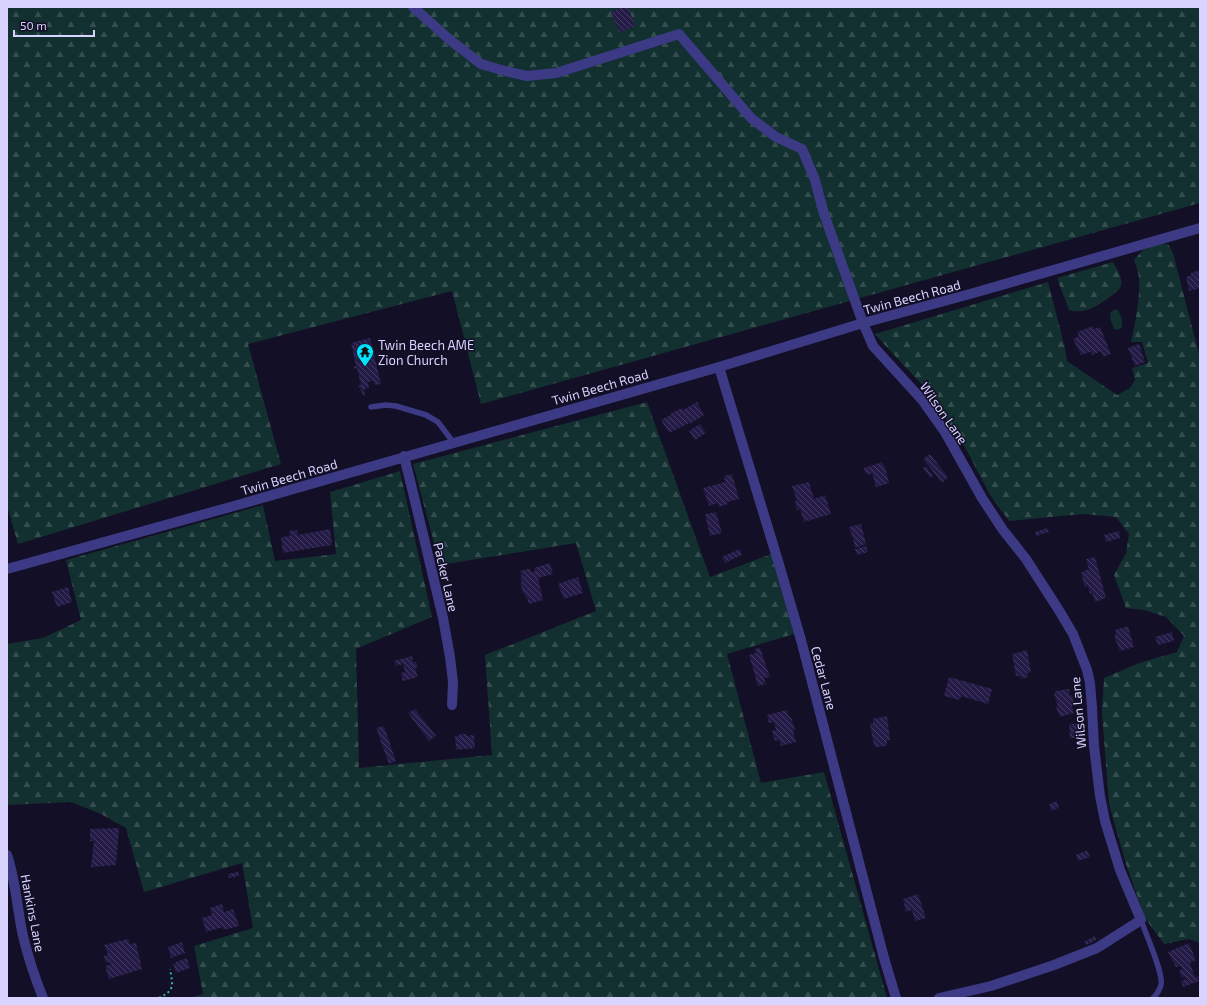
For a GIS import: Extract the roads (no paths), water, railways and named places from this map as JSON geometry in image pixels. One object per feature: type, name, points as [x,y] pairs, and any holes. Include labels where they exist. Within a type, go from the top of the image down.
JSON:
[{"type":"street","name":"Wilson Lane","points":[[413,7],[450,40],[481,64],[527,76],[556,73],[679,34],[751,118],[776,137],[802,149],[815,180],[824,214],[863,323],[873,346],[923,401],[945,432],[982,498],[1003,530],[1026,559],[1073,634],[1090,682],[1094,746],[1100,796],[1105,821],[1120,870],[1141,920]]},
{"type":"street","name":"Twin Beech Road","points":[[7,569],[234,506],[404,456],[719,367],[863,323],[985,290],[1200,228]]},
{"type":"street","name":"Cedar Lane","points":[[719,367],[800,635],[882,950],[896,998]]},
{"type":"street","name":"Packer Lane","points":[[404,456],[445,632],[453,682],[452,705]]},
{"type":"street","name":"Hankins Lane","points":[[7,854],[15,885],[22,936],[43,998]]},
{"type":"street","points":[[940,998],[991,986],[1054,965],[1097,948],[1141,920]]},
{"type":"lane","points":[[371,407],[386,405],[396,406],[426,415],[438,422],[453,442]]},
{"type":"lane","points":[[1141,920],[1159,970],[1162,985],[1153,998]]},
{"type":"place","name":"Twin Beech AME Zion Church","points":[[365,367]]}]
